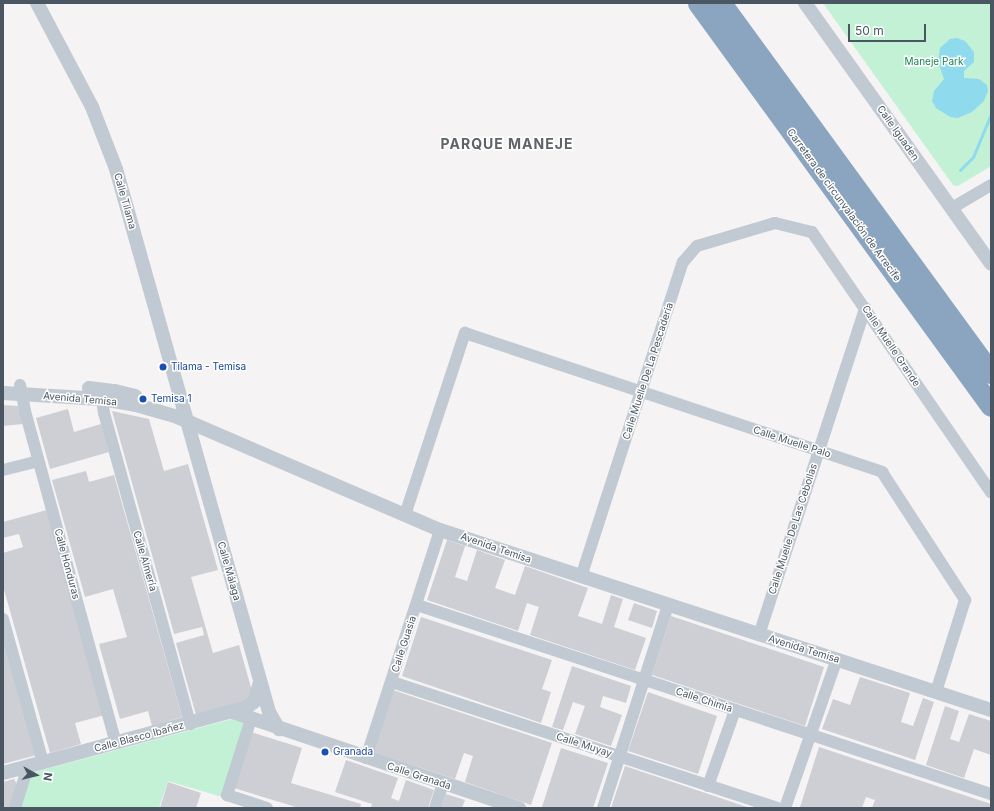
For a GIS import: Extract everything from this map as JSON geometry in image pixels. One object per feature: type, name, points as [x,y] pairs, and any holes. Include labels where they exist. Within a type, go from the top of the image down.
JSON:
[{"type":"highway","name":"Carretera de circunvalación de Arrecife","points":[[698,3],[991,406]]},
{"type":"highway","name":"Carretera de circunvalación de Arrecife","points":[[721,3],[991,372]]},
{"type":"street","name":"Calle Tilama","points":[[37,3],[92,107],[104,135],[118,176],[185,416]]},
{"type":"street","name":"Calle Iguaden","points":[[804,3],[991,264]]},
{"type":"street","points":[[952,208],[991,185]]},
{"type":"street","name":"Calle Muelle Grande","points":[[775,223],[812,232],[991,492]]},
{"type":"street","name":"Calle Muelle De La Pescaderia","points":[[581,577],[684,262],[698,246],[775,223]]},
{"type":"street","name":"Calle Muelle De Las Cebollas","points":[[759,635],[865,308]]},
{"type":"street","name":"Calle Muelle Palo","points":[[405,515],[465,333],[882,472],[966,600],[936,692]]},
{"type":"street","name":"Avenida Temisa","points":[[3,385],[21,390],[102,399],[185,416]]},
{"type":"street","name":"Avenida Temisa","points":[[3,393],[21,390],[115,391],[185,416],[440,530],[991,710]]},
{"type":"street","name":"Calle Honduras","points":[[21,390],[38,461],[116,743]]},
{"type":"street","name":"Calle Almería","points":[[102,399],[104,413],[190,724]]},
{"type":"street","name":"Calle Málaga","points":[[185,416],[268,712],[279,729]]},
{"type":"street","points":[[3,470],[38,461]]},
{"type":"street","name":"Calle Guasia","points":[[366,758],[417,605],[440,530]]},
{"type":"street","name":"Calle Chimia","points":[[417,605],[643,681],[991,794]]},
{"type":"street","points":[[603,808],[668,605]]},
{"type":"street","points":[[3,619],[43,762]]},
{"type":"street","points":[[785,808],[836,659]]},
{"type":"street","name":"Calle Blasco Ibañez","points":[[3,773],[247,708],[254,702],[260,682]]},
{"type":"street","name":"Calle Muyay","points":[[392,682],[776,808]]},
{"type":"street","points":[[708,786],[735,710]]},
{"type":"street","name":"Calle Granada","points":[[233,712],[279,729],[519,808]]},
{"type":"street","points":[[252,719],[227,795],[267,808]]},
{"type":"street","points":[[15,808],[28,766]]},
{"type":"street","points":[[435,808],[443,784]]},
{"type":"green space","name":"Maneje Park","points":[[823,3],[991,3],[991,166],[958,186],[953,185]]},
{"type":"green space","points":[[236,718],[247,722],[222,797],[168,781],[159,808],[20,808],[31,773]]},
{"type":"water","points":[[957,38],[965,41],[974,52],[974,62],[964,71],[964,78],[979,79],[987,85],[988,91],[984,101],[972,112],[958,118],[950,117],[936,108],[932,101],[934,91],[944,79],[938,62],[940,48],[950,39]]},
{"type":"building","points":[[3,405],[18,406],[23,424],[3,426]]},
{"type":"building","points":[[68,409],[74,432],[101,424],[109,452],[50,469],[36,418]]},
{"type":"building","points":[[112,411],[149,419],[164,471],[188,464],[218,570],[191,577],[213,653],[239,645],[254,698],[196,715],[176,643],[204,635],[202,627],[174,634]]},
{"type":"building","points":[[86,471],[89,482],[114,475],[182,717],[152,726],[148,711],[120,719],[99,644],[127,637],[113,589],[85,597],[52,480]]},
{"type":"building","points":[[47,510],[105,715],[75,723],[81,744],[50,753],[3,586],[3,553],[23,547],[19,534],[3,538],[3,522]]},
{"type":"building","points":[[447,540],[465,546],[455,577],[467,581],[477,550],[505,560],[495,588],[515,595],[525,566],[588,588],[578,616],[602,624],[611,595],[623,599],[614,627],[646,638],[635,670],[530,635],[539,607],[527,603],[518,631],[427,600]]},
{"type":"building","points":[[634,603],[657,611],[652,628],[628,620]]},
{"type":"building","points":[[671,616],[824,667],[805,726],[652,675]]},
{"type":"building","points":[[421,617],[552,660],[542,689],[551,692],[541,723],[402,676]]},
{"type":"building","points":[[3,638],[37,755],[3,764]]},
{"type":"building","points":[[572,666],[631,686],[626,703],[603,696],[600,707],[622,715],[611,746],[575,734],[585,706],[573,702],[563,730],[552,727]]},
{"type":"building","points":[[860,677],[910,693],[901,722],[913,726],[923,698],[934,702],[915,760],[822,729],[833,699],[850,705]]},
{"type":"building","points":[[393,690],[552,743],[531,805],[465,782],[473,756],[464,753],[455,779],[373,752]]},
{"type":"building","points":[[648,692],[717,716],[698,774],[628,751]]},
{"type":"building","points":[[945,706],[959,711],[950,739],[959,742],[969,714],[991,721],[991,755],[974,749],[964,778],[926,765]]},
{"type":"building","points":[[251,732],[302,748],[291,783],[361,804],[360,808],[299,808],[234,788]]},
{"type":"building","points":[[819,747],[991,804],[991,808],[872,808],[875,800],[866,797],[862,808],[800,807]]},
{"type":"building","points":[[561,748],[608,763],[593,808],[542,807]]},
{"type":"building","points":[[346,760],[398,778],[391,798],[399,801],[406,780],[434,790],[428,808],[371,808],[372,804],[335,792]]},
{"type":"building","points":[[625,766],[750,808],[611,808]]},
{"type":"building","points":[[14,779],[18,786],[10,808],[3,808],[3,782]]},
{"type":"building","points":[[168,782],[201,793],[196,808],[160,808]]},
{"type":"building","points":[[446,794],[465,800],[462,808],[441,808]]},
{"type":"waterway","points":[[960,170],[973,157],[991,114]]},
{"type":"place","name":"Tilama - Temisa","points":[[163,367]]},
{"type":"place","name":"Temisa 1","points":[[143,399]]},
{"type":"place","name":"Granada","points":[[325,752]]},
{"type":"district","name":"PARQUE MANEJE","points":[[507,144]]}]
